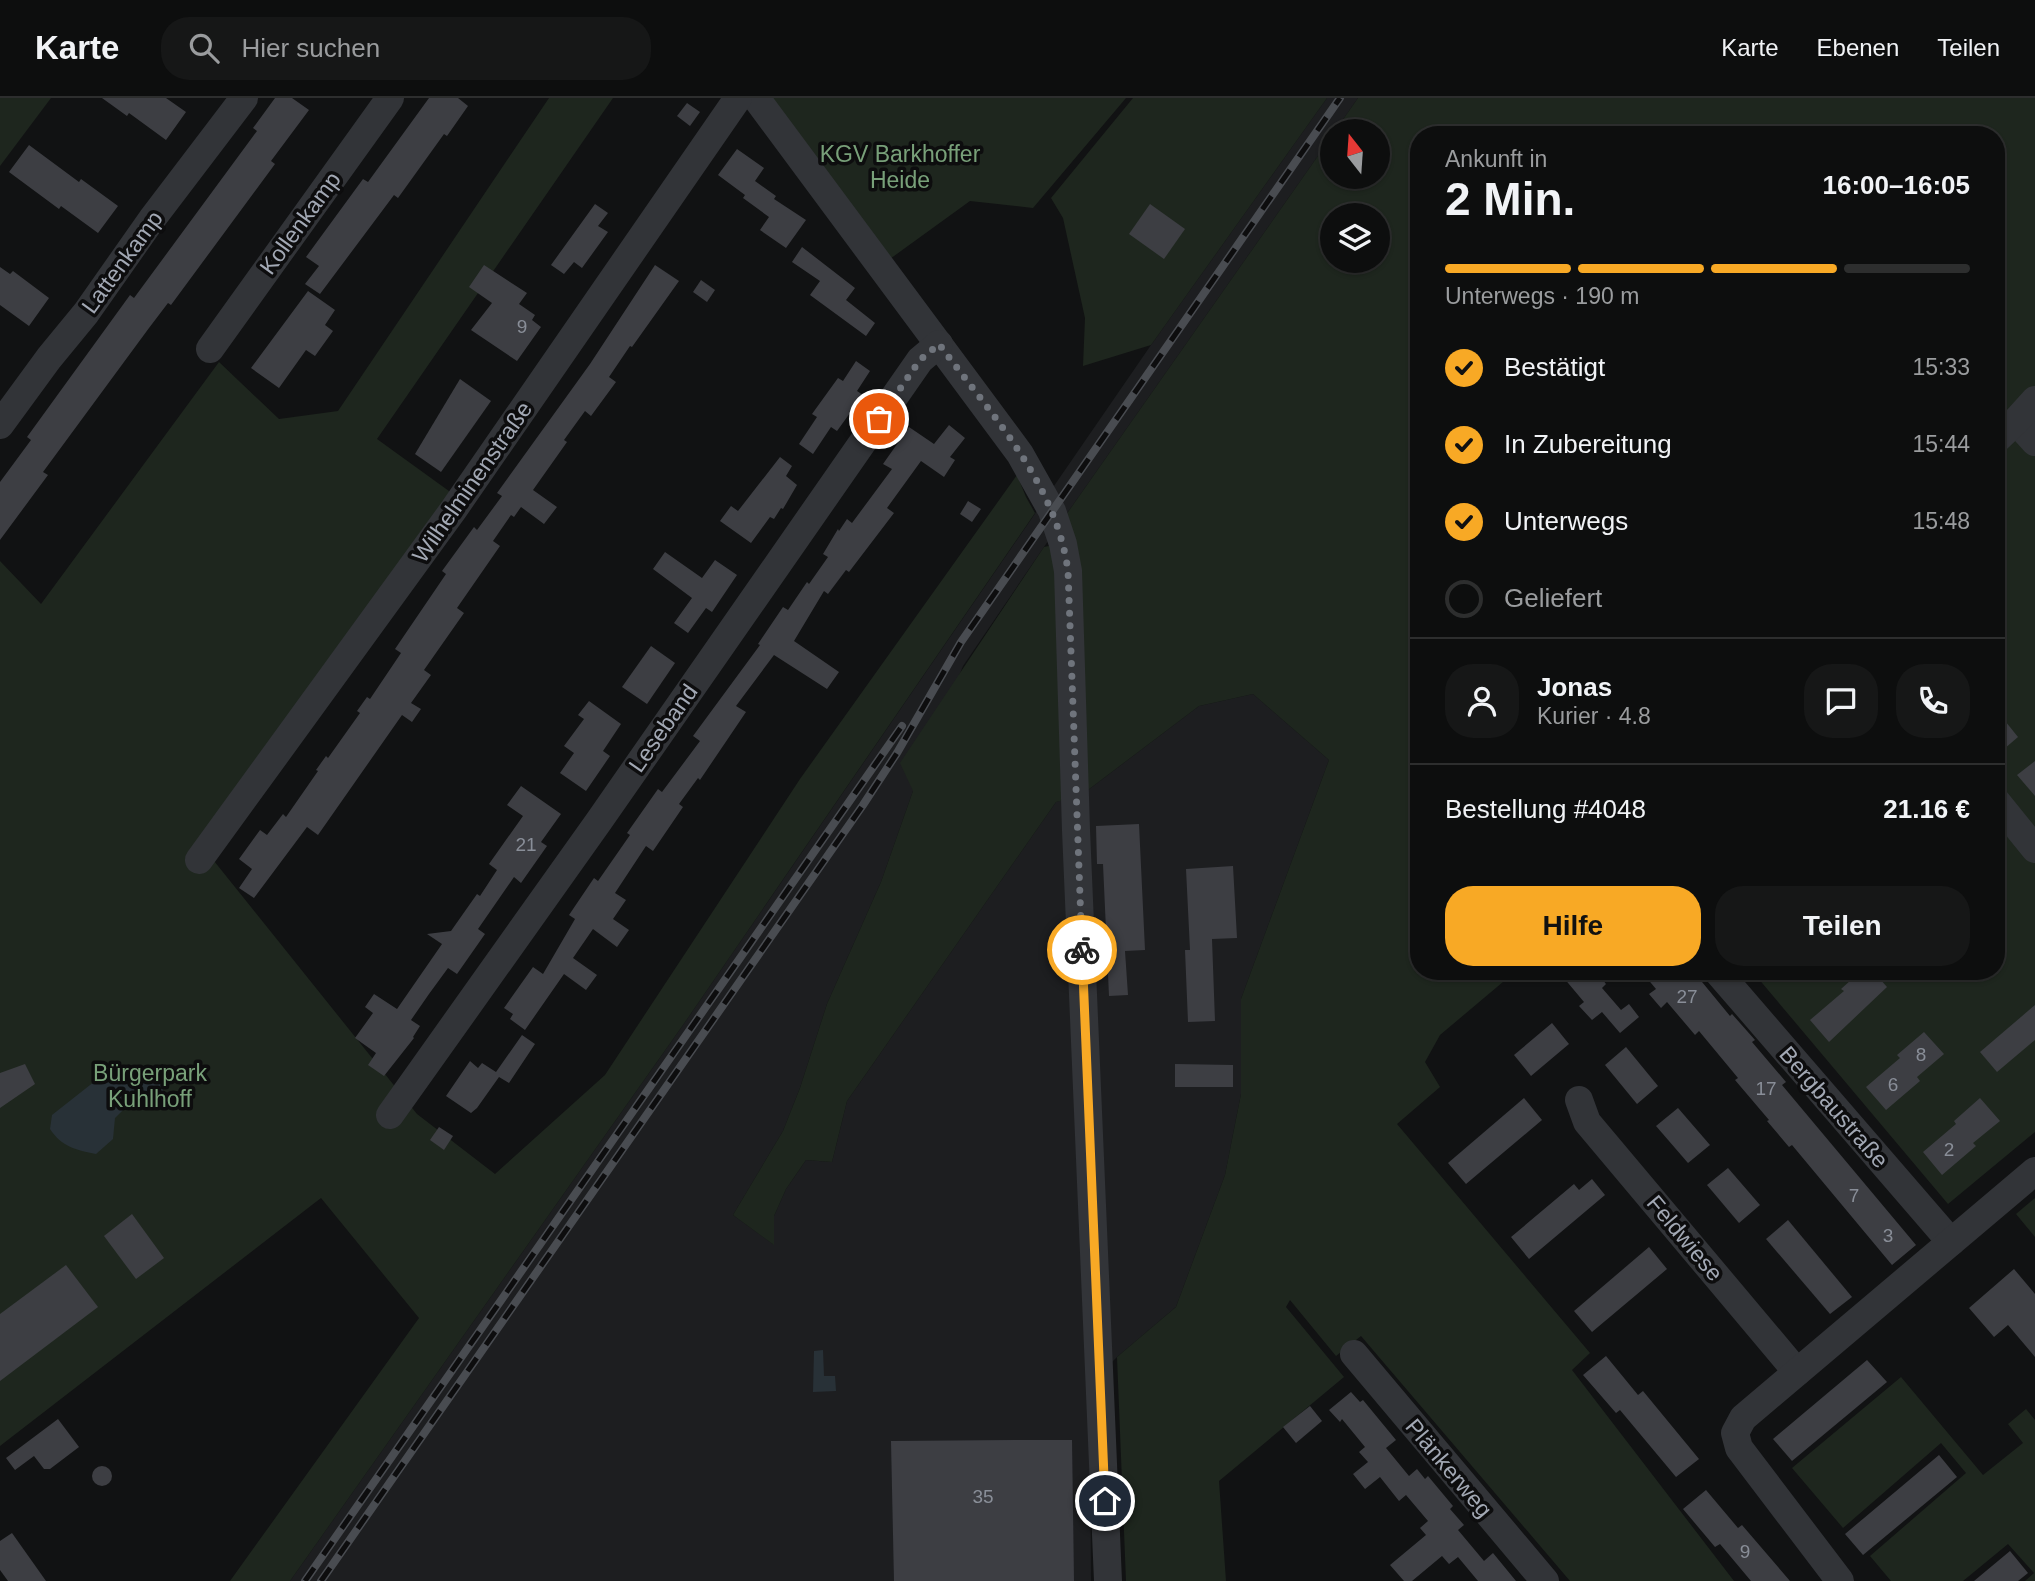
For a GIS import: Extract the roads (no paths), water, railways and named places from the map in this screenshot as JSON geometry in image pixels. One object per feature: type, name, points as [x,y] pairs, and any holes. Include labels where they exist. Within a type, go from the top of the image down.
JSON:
[{"type":"street","name":"Lattenkamp","points":[[0,425],[244,98]]},
{"type":"street","name":"Kollenkamp","points":[[210,349],[390,98]]},
{"type":"street","name":"Wilhelminenstraße","points":[[199,860],[454,509],[738,98]]},
{"type":"street","points":[[757,98],[1029,467],[1052,511],[1066,556],[1108,1581]]},
{"type":"street","name":"Leseband","points":[[390,1115],[920,360],[939,344]]},
{"type":"street","points":[[2035,400],[2007,430],[2035,442]]},
{"type":"street","points":[[2005,813],[2035,849]]},
{"type":"street","name":"Bergbaustraße","points":[[1725,980],[1951,1242]]},
{"type":"street","name":"Feldwiese","points":[[1579,1100],[1587,1122],[1797,1372]]},
{"type":"street","points":[[1840,1581],[1739,1448],[1735,1433],[1743,1418],[2035,1171]]},
{"type":"street","name":"Plänkerweg","points":[[1354,1354],[1545,1581]]},
{"type":"railway","points":[[321,1581],[863,805],[897,753],[961,642],[1340,98]]},
{"type":"railway","points":[[305,1581],[902,726]]},
{"type":"park label","name":"KGV Barkhoffer Heide","points":[[900,167]]},
{"type":"park label","name":"Bürgerpark Kuhlhoff","points":[[150,1086]]}]
